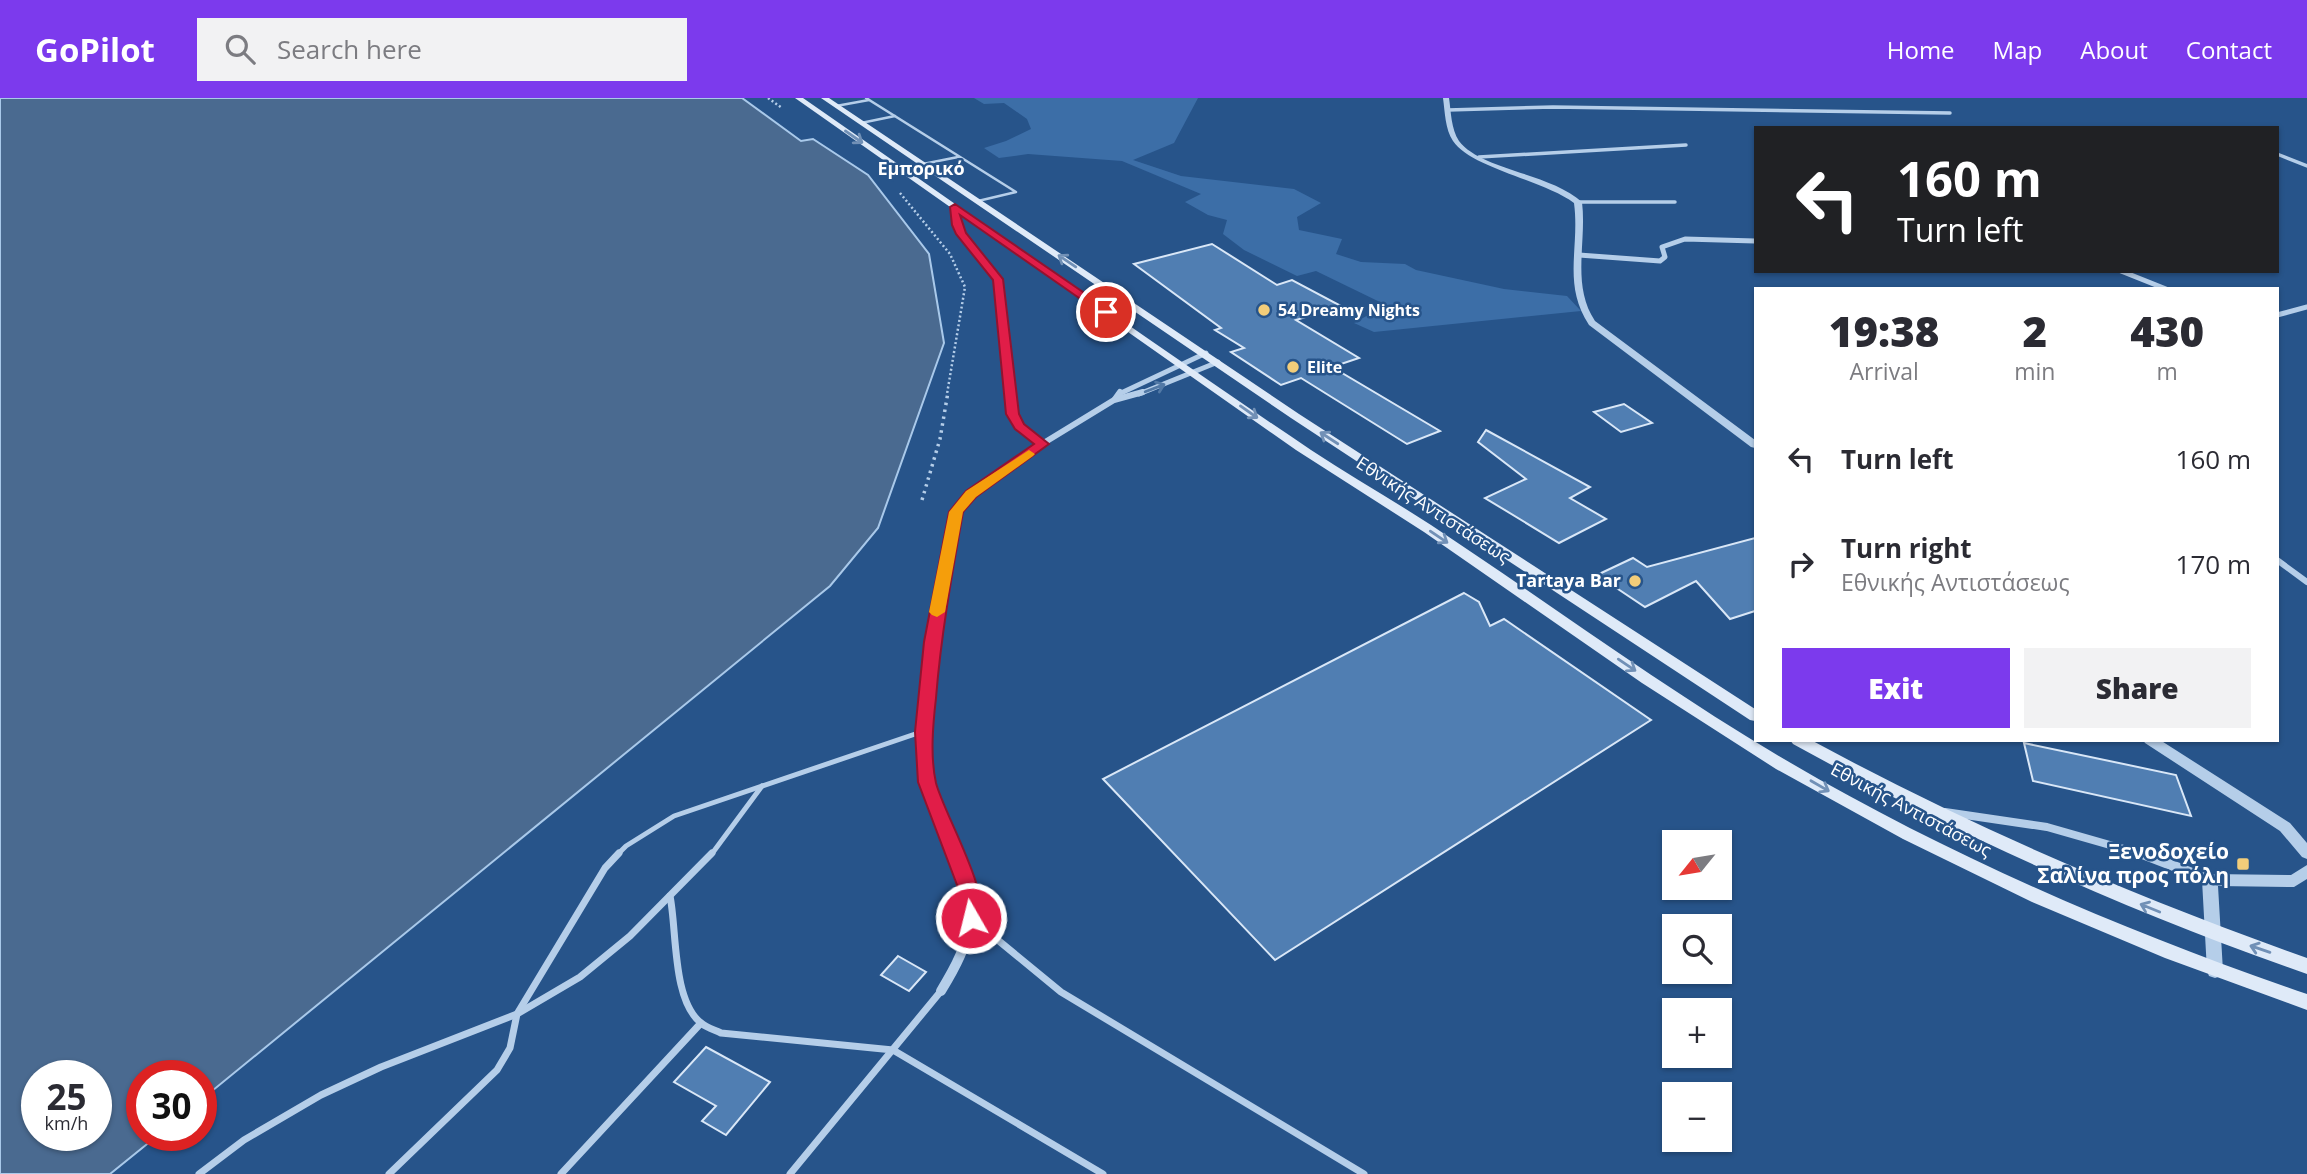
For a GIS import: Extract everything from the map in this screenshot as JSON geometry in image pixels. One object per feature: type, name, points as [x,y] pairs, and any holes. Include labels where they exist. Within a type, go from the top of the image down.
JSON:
[{"type":"main road","name":"Εθνικής Αντιστάσεως","points":[[798,98],[1315,458],[1422,525],[1680,700],[1781,764],[1979,870],[2040,899],[2215,971],[2307,1002]]},
{"type":"main road","name":"Εθνικής Αντιστάσεως","points":[[824,98],[1679,669],[1754,715]]},
{"type":"main road","name":"Εθνικής Αντιστάσεως","points":[[1802,742],[1927,810],[2087,883],[2213,933],[2307,966]]},
{"type":"street","points":[[1446,98],[1458,144],[1479,157],[1560,190],[1578,202],[1675,202]]},
{"type":"street","points":[[1448,110],[1553,107],[1950,113]]},
{"type":"street","points":[[1479,157],[1686,145]]},
{"type":"street","points":[[2279,155],[2307,166]]},
{"type":"street","points":[[1578,202],[1577,288],[1581,311],[1592,323],[1754,444]]},
{"type":"street","points":[[1579,255],[1660,261],[1665,257],[1662,247],[1674,240],[1754,241]]},
{"type":"street","points":[[2126,273],[2161,287]]},
{"type":"street","points":[[2279,314],[2307,307]]},
{"type":"street","points":[[1114,400],[1134,396],[1187,368],[1206,354]]},
{"type":"street","points":[[941,991],[963,955],[971,918],[967,885],[927,782],[924,732],[932,642],[954,518],[971,494],[1042,444],[1114,400],[1122,390],[1187,368],[1218,362]]},
{"type":"street","points":[[2279,562],[2307,582]]},
{"type":"street","points":[[2153,742],[2285,827],[2307,853]]},
{"type":"street","points":[[1927,810],[2052,825],[2126,847],[2210,880],[2294,881],[2307,871]]},
{"type":"street","points":[[2210,880],[2215,971]]},
{"type":"lane","points":[[836,106],[868,99],[1016,192],[978,201]]},
{"type":"lane","points":[[861,123],[895,116]]},
{"type":"lane","points":[[923,164],[959,156]]},
{"type":"lane","points":[[955,207],[961,234],[998,279],[1012,414],[1019,426],[1042,444]]},
{"type":"lane","points":[[389,1174],[497,1070],[510,1048],[517,1014],[605,868],[626,846],[674,816],[924,732]]},
{"type":"lane","points":[[199,1174],[244,1140],[321,1095],[381,1067],[517,1014],[580,977],[629,936],[710,856],[762,786]]},
{"type":"lane","points":[[670,896],[684,992],[689,1009],[701,1023],[721,1033],[893,1050],[1103,1174]]},
{"type":"lane","points":[[971,918],[1061,992],[1364,1174]]},
{"type":"lane","points":[[790,1174],[941,991]]},
{"type":"lane","points":[[561,1174],[701,1023]]},
{"type":"path","points":[[768,98],[790,113]]},
{"type":"path","points":[[897,190],[950,254],[965,287],[940,439],[922,500]]},
{"type":"shaded area","points":[[0,98],[742,98],[801,141],[813,139],[868,175],[929,254],[944,343],[878,528],[830,586],[217,1087],[217,1060],[126,1060],[126,1151],[138,1151],[110,1174],[0,1174]]},
{"type":"shaded area","points":[[974,98],[1198,98],[1174,143],[1133,160],[1181,176],[1294,189],[1321,203],[1297,217],[1299,230],[1342,239],[1336,254],[1361,262],[1405,264],[1416,270],[1504,289],[1567,296],[1581,311],[1374,332],[1354,323],[1386,305],[1316,271],[1297,276],[1244,250],[1223,234],[1227,220],[1208,215],[1185,202],[1201,194],[1122,161],[1028,154],[999,158],[984,148],[1031,129],[1027,119],[1004,103],[984,104]]},
{"type":"building","points":[[1212,244],[1277,285],[1292,280],[1341,306],[1296,320],[1359,358],[1332,367],[1440,431],[1407,444],[1301,378],[1281,385],[1231,352],[1244,348],[1215,330],[1221,328],[1134,264]]},
{"type":"building","points":[[1624,404],[1652,423],[1621,432],[1594,412]]},
{"type":"building","points":[[1486,430],[1590,487],[1570,498],[1606,519],[1559,543],[1485,498],[1526,479],[1478,442]]},
{"type":"building","points":[[1754,538],[1754,611],[1730,619],[1696,581],[1645,607],[1597,575],[1633,558],[1647,567]]},
{"type":"building","points":[[1464,593],[1479,602],[1490,626],[1504,619],[1651,720],[1275,960],[1103,779]]},
{"type":"building","points":[[2024,743],[2176,775],[2191,816],[2033,781]]},
{"type":"building","points":[[898,956],[926,972],[909,991],[881,975]]},
{"type":"building","points":[[706,1047],[770,1082],[726,1135],[702,1121],[716,1106],[674,1082]]},
{"type":"slow traffic","points":[[937,612],[956,512],[971,494],[1029,454]]},
{"type":"place","name":"54 Dreamy Nights","points":[[1264,310]]},
{"type":"place","name":"Elite","points":[[1293,367]]},
{"type":"place","name":"Tartaya Bar","points":[[1635,581]]},
{"type":"place","name":"Ξενοδοχείο Σαλίνα προς πόλη","points":[[2243,864]]},
{"type":"district","name":"Εμπορικό","points":[[921,169]]},
{"type":"route","points":[[971,918],[967,885],[927,782],[924,732],[932,642],[956,512],[971,494],[1042,444],[1019,426],[1012,414],[998,279],[961,234],[955,207],[1106,312]]}]
